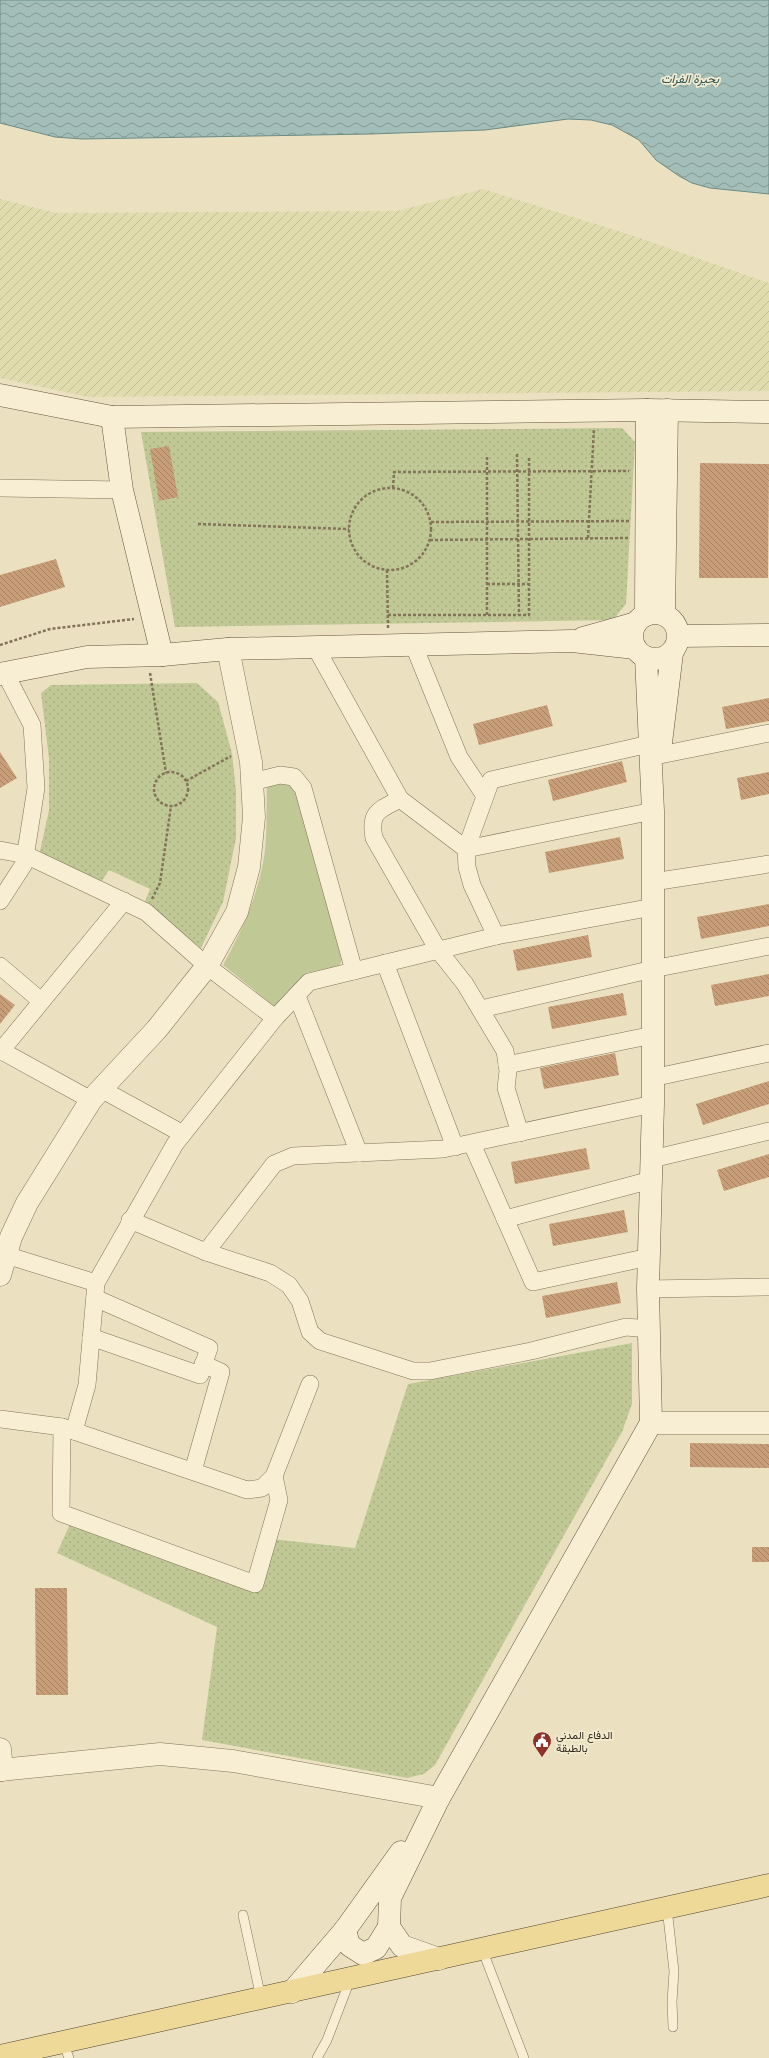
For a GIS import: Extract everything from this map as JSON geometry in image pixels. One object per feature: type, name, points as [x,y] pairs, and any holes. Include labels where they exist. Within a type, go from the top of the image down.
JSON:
[{"type":"main road","points":[[0,395],[112,417],[657,410],[769,412]]},
{"type":"main road","points":[[649,617],[647,529],[657,410]]},
{"type":"main road","points":[[345,1930],[349,1945],[363,1954],[376,1948],[389,1927],[390,1898],[439,1798],[651,1423],[648,1290],[653,1104],[654,750],[640,652],[632,635],[649,617],[657,410]]},
{"type":"main road","points":[[112,417],[122,490],[153,617],[155,655]]},
{"type":"main road","points":[[572,641],[649,617],[676,624],[675,644],[654,750]]},
{"type":"main road","points":[[2,672],[87,657],[155,655],[228,649],[388,647],[572,641],[640,652],[659,659],[675,644],[769,635]]},
{"type":"main road","points":[[0,1275],[6,1242],[26,1203],[96,1094],[157,1029],[207,966],[237,912],[249,867],[254,817],[248,747],[228,649]]},
{"type":"main road","points":[[651,1423],[769,1423]]},
{"type":"main road","points":[[1,1763],[160,1754],[233,1761],[439,1798]]},
{"type":"main road","points":[[292,1992],[345,1930],[439,1798]]},
{"type":"main road","points":[[0,2056],[66,2050],[261,1998],[769,1885]]},
{"type":"main road","points":[[389,1927],[402,1946],[440,1959]]},
{"type":"street","points":[[0,488],[122,490]]},
{"type":"street","points":[[414,646],[459,757],[485,796]]},
{"type":"street","points":[[316,648],[400,799],[466,849],[653,812]]},
{"type":"street","points":[[0,901],[24,864],[36,788],[32,725],[2,672]]},
{"type":"street","points":[[496,936],[472,885],[466,868],[466,849],[491,780],[654,750],[769,733]]},
{"type":"street","points":[[252,782],[280,775],[294,777],[303,788],[354,971]]},
{"type":"street","points":[[400,799],[376,812],[373,820],[374,838],[438,950],[465,984],[505,1051],[507,1065],[506,1088],[520,1133]]},
{"type":"street","points":[[0,850],[26,855],[146,912],[207,966],[275,1018]]},
{"type":"street","points":[[653,882],[769,864]]},
{"type":"street","points":[[124,901],[0,1050],[183,1134]]},
{"type":"street","points":[[274,1476],[279,1500],[255,1584],[61,1513],[68,1429],[87,1385],[95,1290],[130,1220],[175,1144],[275,1018],[309,982],[496,936],[653,907]]},
{"type":"street","points":[[481,1009],[653,969],[769,946]]},
{"type":"street","points":[[385,963],[455,1147]]},
{"type":"street","points":[[0,966],[41,1001]]},
{"type":"street","points":[[297,996],[359,1153]]},
{"type":"street","points":[[507,1065],[653,1035]]},
{"type":"street","points":[[652,1078],[769,1053]]},
{"type":"street","points":[[206,1252],[274,1164],[293,1156],[443,1149],[653,1104]]},
{"type":"street","points":[[505,1219],[769,1131]]},
{"type":"street","points":[[472,1144],[533,1282],[649,1257]]},
{"type":"street","points":[[130,1220],[206,1252],[270,1273],[289,1285],[300,1301],[310,1332],[320,1341],[413,1371],[430,1370],[531,1351],[626,1327],[649,1329]]},
{"type":"street","points":[[6,1242],[95,1290],[209,1348],[200,1375],[91,1337]]},
{"type":"street","points":[[648,1290],[769,1287]]},
{"type":"street","points":[[193,1471],[221,1372],[204,1364]]},
{"type":"street","points":[[0,1419],[68,1429],[247,1490],[262,1488],[274,1476],[310,1384]]},
{"type":"lane","points":[[667,1908],[674,1970],[672,2002],[673,2027]]},
{"type":"lane","points":[[243,1915],[261,1998]]},
{"type":"lane","points":[[482,1949],[524,2058]]},
{"type":"lane","points":[[317,2058],[327,2040],[351,1979]]},
{"type":"path","points":[[588,538],[594,428]]},
{"type":"path","points":[[517,454],[519,614]]},
{"type":"path","points":[[487,615],[488,456]]},
{"type":"path","points":[[388,615],[529,614],[529,456]]},
{"type":"path","points":[[393,488],[394,472],[633,471]]},
{"type":"path","points":[[386,488],[400,489],[412,494],[423,503],[430,516],[431,522],[432,529],[430,540],[423,555],[412,564],[400,570],[386,570],[374,567],[362,560],[354,549],[349,529],[354,510],[361,500],[372,492],[386,488]]},
{"type":"path","points":[[431,522],[589,521],[647,529]]},
{"type":"path","points":[[198,524],[349,529]]},
{"type":"path","points":[[430,540],[588,538],[647,529]]},
{"type":"path","points":[[386,570],[388,647]]},
{"type":"path","points":[[487,584],[528,584]]},
{"type":"path","points":[[0,645],[50,629],[153,617]]},
{"type":"path","points":[[155,655],[166,773]]},
{"type":"path","points":[[186,781],[248,747]]},
{"type":"path","points":[[166,773],[177,773],[186,781],[188,786],[186,798],[177,805],[171,806],[161,803],[157,799],[154,789],[157,779],[166,773]]},
{"type":"path","points":[[146,912],[160,883],[171,806]]},
{"type":"shaded area","points":[[483,189],[628,234],[769,283],[769,391],[88,397],[0,378],[0,199],[56,213],[397,211]]},
{"type":"green space","points":[[622,428],[635,442],[626,604],[613,620],[175,627],[141,432]]},
{"type":"green space","points":[[197,683],[218,702],[232,753],[236,791],[236,838],[223,902],[201,948],[144,904],[150,889],[109,870],[100,884],[38,860],[49,810],[49,759],[41,693],[51,685]]},
{"type":"green space","points":[[293,781],[345,954],[339,966],[306,973],[278,1009],[223,965],[247,916],[260,876],[266,844],[267,786]]},
{"type":"green space","points":[[632,1343],[632,1404],[622,1432],[435,1765],[424,1774],[407,1778],[202,1740],[217,1627],[57,1553],[70,1524],[247,1584],[262,1538],[355,1548],[408,1384]]},
{"type":"water","name":"بحيرة الفرات","points":[[0,0],[769,0],[769,194],[710,188],[692,183],[656,160],[639,140],[612,125],[591,120],[568,119],[485,130],[370,134],[82,139],[55,137],[0,123]]},
{"type":"building","points":[[169,446],[178,497],[159,501],[150,449]]},
{"type":"building","points":[[700,463],[769,464],[768,578],[699,578]]},
{"type":"building","points":[[56,559],[65,587],[0,607],[0,575]]},
{"type":"building","points":[[769,698],[769,721],[726,729],[722,707]]},
{"type":"building","points":[[547,705],[553,726],[479,745],[473,724]]},
{"type":"building","points":[[0,752],[17,778],[0,788]]},
{"type":"building","points":[[622,761],[627,782],[553,801],[548,780]]},
{"type":"building","points":[[769,772],[769,794],[741,800],[737,778]]},
{"type":"building","points":[[620,837],[624,859],[549,873],[545,852]]},
{"type":"building","points":[[769,904],[769,926],[701,939],[697,917]]},
{"type":"building","points":[[588,935],[592,957],[517,971],[513,950]]},
{"type":"building","points":[[769,974],[769,996],[715,1006],[711,985]]},
{"type":"building","points":[[623,993],[627,1015],[552,1029],[548,1007]]},
{"type":"building","points":[[0,994],[15,1005],[0,1024]]},
{"type":"building","points":[[615,1053],[619,1075],[544,1089],[540,1068]]},
{"type":"building","points":[[769,1081],[769,1104],[703,1125],[696,1104]]},
{"type":"building","points":[[586,1148],[590,1169],[515,1184],[511,1162]]},
{"type":"building","points":[[769,1154],[769,1177],[724,1191],[717,1170]]},
{"type":"building","points":[[624,1210],[628,1232],[553,1246],[549,1224]]},
{"type":"building","points":[[617,1282],[621,1303],[546,1318],[542,1296]]},
{"type":"building","points":[[690,1443],[769,1444],[769,1468],[690,1467]]},
{"type":"building","points":[[752,1547],[769,1547],[769,1562],[752,1562]]},
{"type":"building","points":[[35,1588],[67,1588],[68,1695],[36,1695]]},
{"type":"place","name":"الدفاع المدني بالطبقة","points":[[542,1758]]}]
